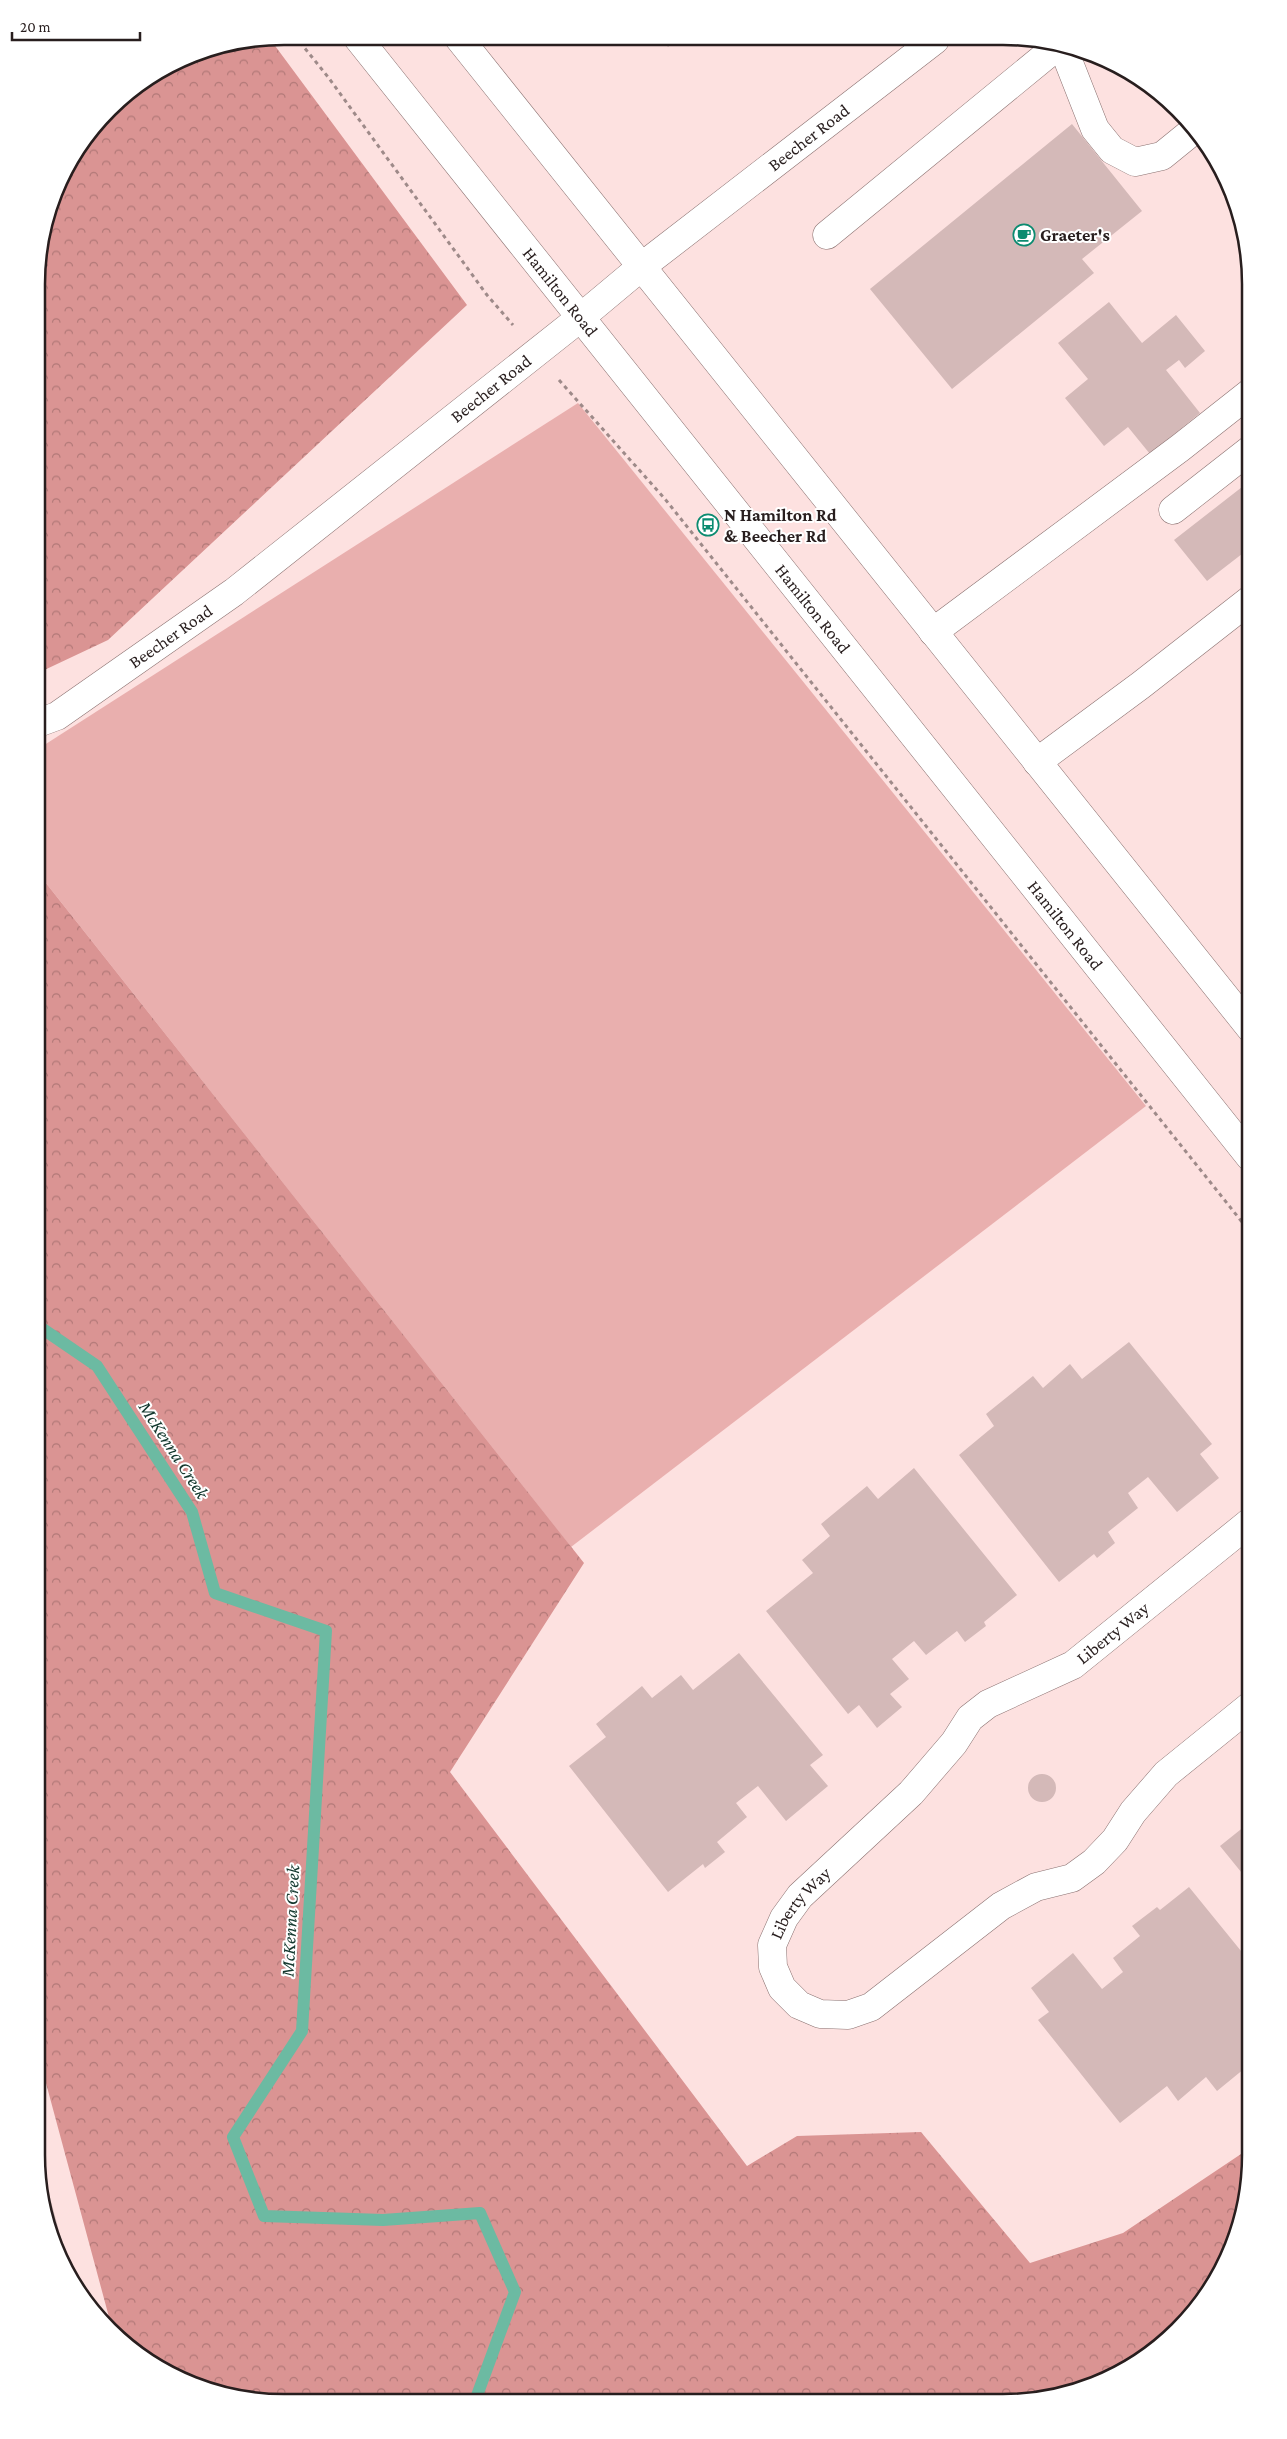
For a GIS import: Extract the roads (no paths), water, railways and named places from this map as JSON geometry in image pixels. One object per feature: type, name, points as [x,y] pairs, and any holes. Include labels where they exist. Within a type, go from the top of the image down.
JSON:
[{"type":"main road","name":"Hamilton Road","points":[[363,45],[1242,1146]]},
{"type":"main road","points":[[464,45],[1037,762],[1242,1011]]},
{"type":"main road","name":"Beecher Road","points":[[45,720],[57,716],[234,592],[580,318],[641,267],[929,45]]},
{"type":"main road","points":[[827,235],[1054,51]]},
{"type":"main road","points":[[1064,53],[1095,129],[1112,150],[1135,162],[1162,156],[1189,134]]},
{"type":"main road","points":[[933,632],[1172,454],[1242,399]]},
{"type":"main road","points":[[1173,510],[1242,456]]},
{"type":"main road","points":[[1037,762],[1242,606]]},
{"type":"main road","name":"Liberty Way","points":[[1242,1528],[1073,1665],[988,1704],[970,1718],[954,1743],[911,1793],[800,1896],[784,1918],[772,1945],[773,1967],[782,1988],[799,2005],[820,2014],[848,2015],[871,2007],[1001,1906],[1036,1887],[1072,1878],[1094,1862],[1115,1840],[1133,1812],[1166,1774],[1242,1712]]},
{"type":"waterway","name":"McKenna Creek","points":[[45,1330],[97,1366],[192,1512],[215,1593],[326,1631],[302,2031],[233,2137],[264,2216],[383,2220],[480,2213],[515,2292],[478,2394]]},
{"type":"place","name":"Graeter's","points":[[1024,235]]},
{"type":"place","name":"N Hamilton Rd & Beecher Rd","points":[[708,525]]}]
